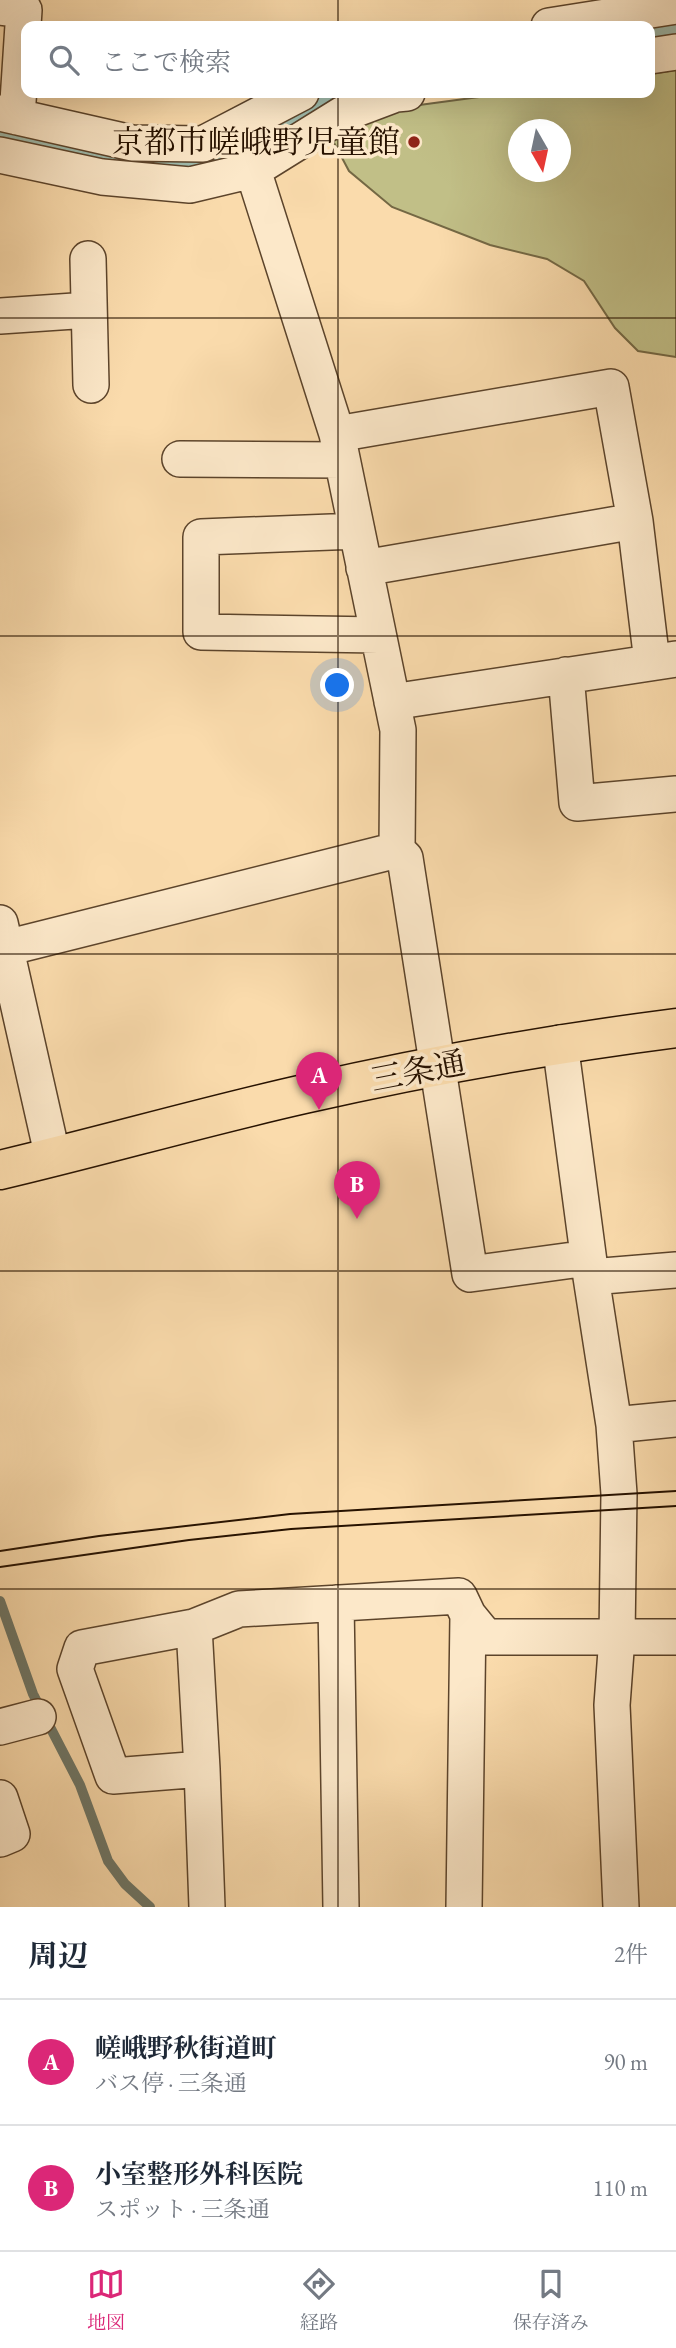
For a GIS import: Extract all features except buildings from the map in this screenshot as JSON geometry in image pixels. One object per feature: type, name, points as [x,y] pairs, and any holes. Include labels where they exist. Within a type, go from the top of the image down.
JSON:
[{"type":"main road","name":"三条通","points":[[0,1170],[304,1094],[437,1066],[560,1043],[676,1028]]},
{"type":"street","points":[[581,21],[676,6]]},
{"type":"street","points":[[0,7],[24,10],[22,21]]},
{"type":"street","points":[[21,31],[9,115],[132,143],[203,144],[291,98]]},
{"type":"street","points":[[655,55],[676,52]]},
{"type":"street","points":[[0,155],[102,177],[190,185],[253,170],[339,104],[373,98]]},
{"type":"street","points":[[102,177],[115,139]]},
{"type":"street","points":[[253,170],[340,447],[392,702],[397,730],[397,850],[405,858],[470,1274],[589,1267],[676,1270]]},
{"type":"street","points":[[88,259],[91,385]]},
{"type":"street","points":[[0,316],[89,310]]},
{"type":"street","points":[[180,459],[340,447],[611,387],[664,660],[392,702]]},
{"type":"street","points":[[364,568],[635,521]]},
{"type":"street","points":[[357,531],[201,537],[201,632],[378,635]]},
{"type":"street","points":[[566,674],[577,803],[676,794]]},
{"type":"street","points":[[53,1158],[3,935],[397,850]]},
{"type":"street","points":[[560,1043],[589,1267],[614,1425],[620,1510],[617,1637],[612,1705],[621,1907]]},
{"type":"street","points":[[614,1425],[676,1419]]},
{"type":"street","points":[[202,1769],[113,1776],[75,1669],[82,1648],[194,1627],[239,1609],[459,1595],[468,1615],[486,1637],[676,1637]]},
{"type":"street","points":[[336,1603],[341,1907]]},
{"type":"street","points":[[464,1907],[468,1615]]},
{"type":"street","points":[[194,1627],[207,1907]]},
{"type":"street","points":[[0,1727],[38,1717]]},
{"type":"street","points":[[0,1798],[12,1834],[0,1839]]},
{"type":"shaded area","points":[[676,70],[676,357],[638,351],[615,328],[584,281],[547,259],[490,245],[392,207],[349,171],[332,139],[397,108],[472,98],[655,98],[655,73]]},
{"type":"waterway","points":[[655,32],[676,30]]},
{"type":"waterway","points":[[0,134],[134,162],[192,163],[230,156],[326,98]]},
{"type":"waterway","points":[[0,1601],[33,1694],[80,1785],[108,1861],[125,1884],[150,1907]]},
{"type":"tram line","points":[[0,1551],[99,1536],[290,1514],[676,1491]]},
{"type":"tram line","points":[[0,1567],[189,1540],[291,1529],[676,1506]]},
{"type":"place","name":"京都市嵯峨野児童館","points":[[414,142]]},
{"type":"place","name":"嵯峨野秋街道町","points":[[319,1110]]},
{"type":"place","name":"小室整形外科医院","points":[[357,1219]]}]
